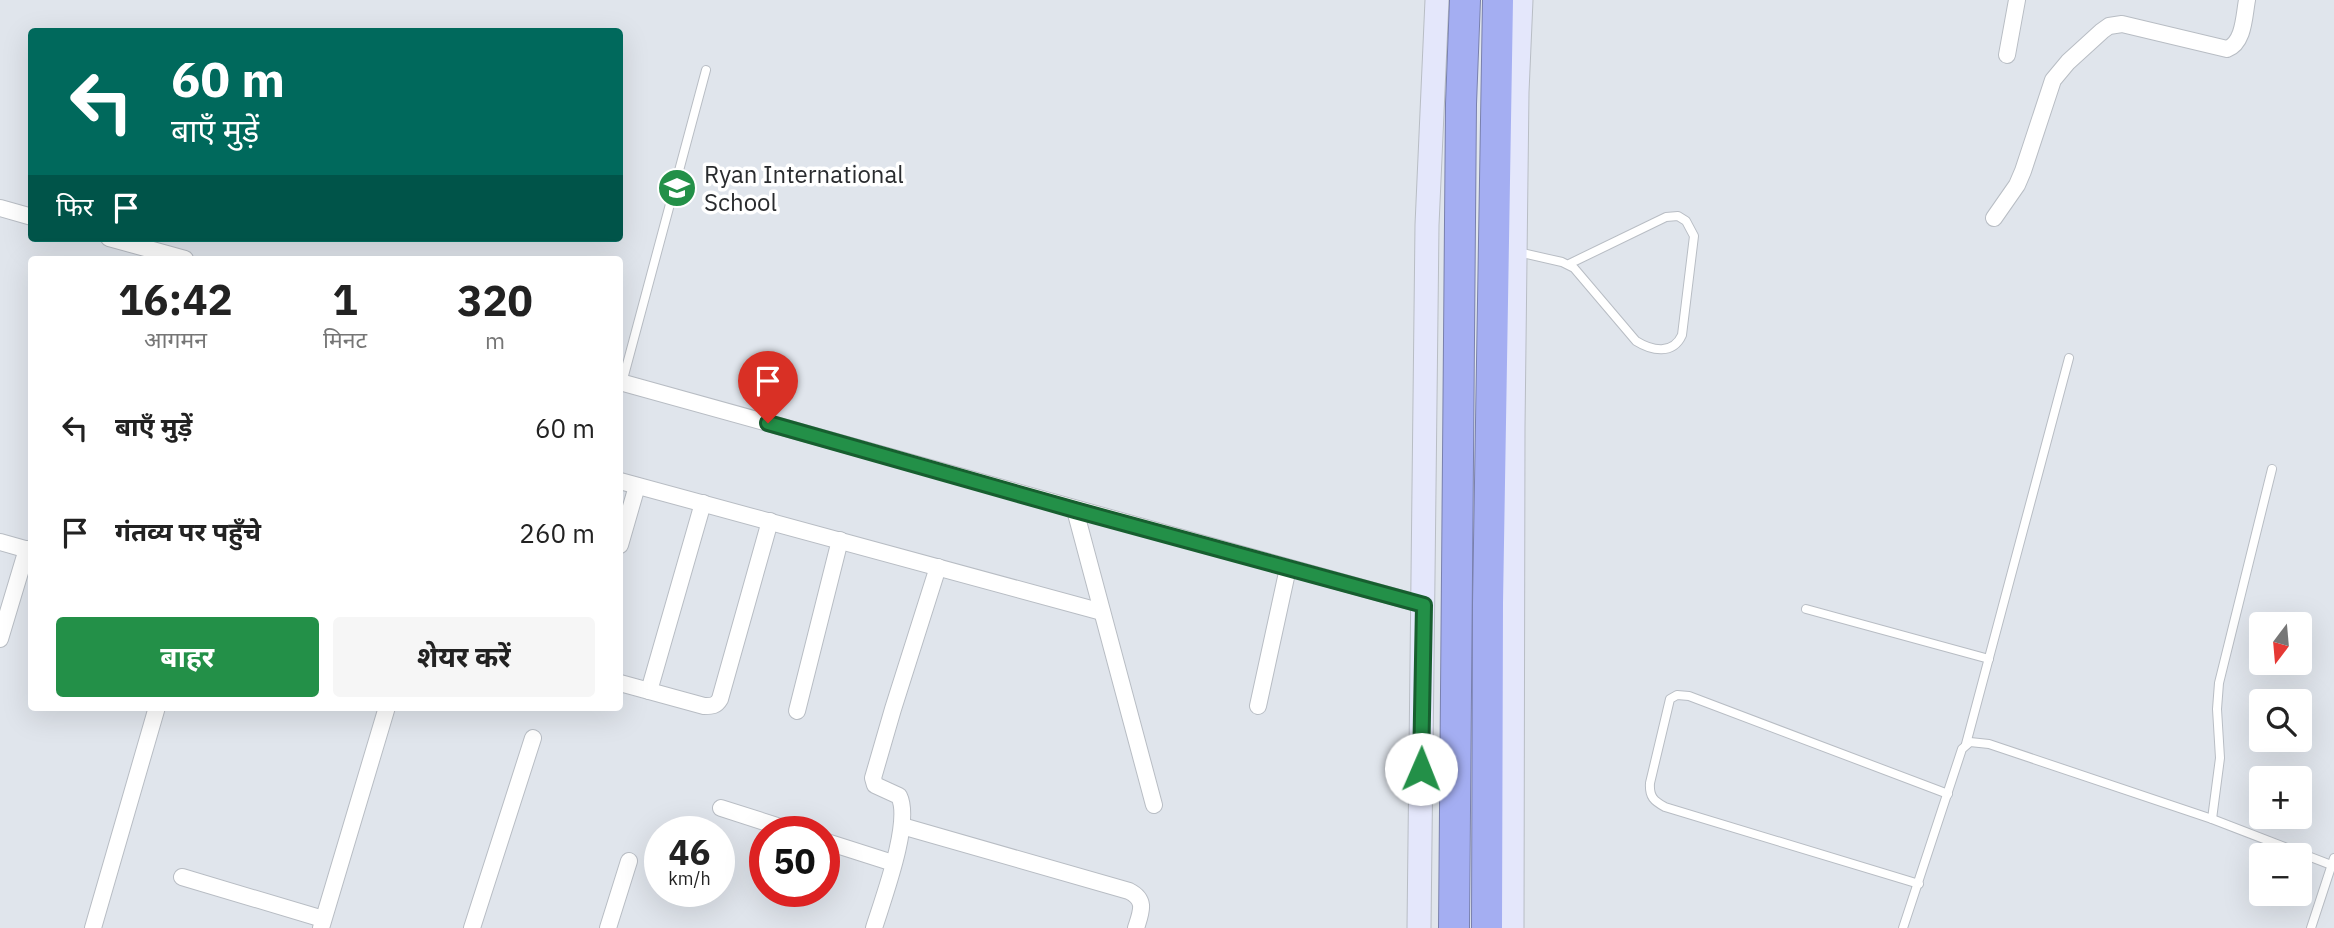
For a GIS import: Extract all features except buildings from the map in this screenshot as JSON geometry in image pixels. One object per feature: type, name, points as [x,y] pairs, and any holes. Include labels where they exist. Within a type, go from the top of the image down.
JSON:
[{"type":"highway","points":[[1454,928],[1460,173],[1465,0]]},
{"type":"highway","points":[[1487,928],[1488,603],[1498,0]]},
{"type":"main road","points":[[1419,928],[1427,225],[1437,0]]},
{"type":"main road","points":[[1512,928],[1515,251],[1521,0]]},
{"type":"street","points":[[2007,55],[2017,0]]},
{"type":"street","points":[[1994,218],[2017,185],[2023,171],[2053,80],[2068,62],[2102,31],[2109,26],[2122,24],[2227,49],[2233,47],[2240,37],[2247,0]]},
{"type":"street","points":[[0,208],[28,216]]},
{"type":"street","points":[[123,242],[173,256]]},
{"type":"street","points":[[623,384],[1424,605]]},
{"type":"street","points":[[623,482],[1102,611]]},
{"type":"street","points":[[623,535],[637,486]]},
{"type":"street","points":[[649,691],[703,503]]},
{"type":"street","points":[[1075,510],[1154,806]]},
{"type":"street","points":[[623,684],[704,706],[717,704],[771,521]]},
{"type":"street","points":[[797,711],[840,540]]},
{"type":"street","points":[[0,542],[28,550]]},
{"type":"street","points":[[0,639],[28,553]]},
{"type":"street","points":[[874,928],[893,863],[903,813],[896,794],[875,785],[873,778],[892,709],[938,567]]},
{"type":"street","points":[[1258,706],[1288,568]]},
{"type":"street","points":[[93,928],[155,711]]},
{"type":"street","points":[[182,877],[322,923],[386,711]]},
{"type":"street","points":[[472,928],[533,738]]},
{"type":"street","points":[[721,808],[749,817]]},
{"type":"street","points":[[902,826],[1129,891],[1138,895],[1142,901],[1136,928]]},
{"type":"street","points":[[840,846],[893,863]]},
{"type":"street","points":[[608,928],[629,861]]},
{"type":"lane","points":[[623,376],[706,70]]},
{"type":"lane","points":[[1515,251],[1569,264],[1585,279],[1636,341],[1653,349],[1670,349],[1678,344],[1682,335],[1694,236],[1686,221],[1678,216],[1666,217],[1569,264]]},
{"type":"lane","points":[[1903,928],[1966,744],[2069,358]]},
{"type":"lane","points":[[2212,819],[2220,758],[2217,709],[2219,683],[2272,469]]},
{"type":"lane","points":[[1806,609],[1989,659]]},
{"type":"lane","points":[[1919,884],[1656,802],[1649,792],[1650,783],[1670,699],[1677,695],[1689,696],[1948,794]]},
{"type":"lane","points":[[1966,744],[1976,741],[1989,744],[2333,863],[2311,928]]},
{"type":"place","name":"Ryan International School","points":[[677,188]]},
{"type":"route","points":[[768,423],[1424,605],[1421,769]]}]
